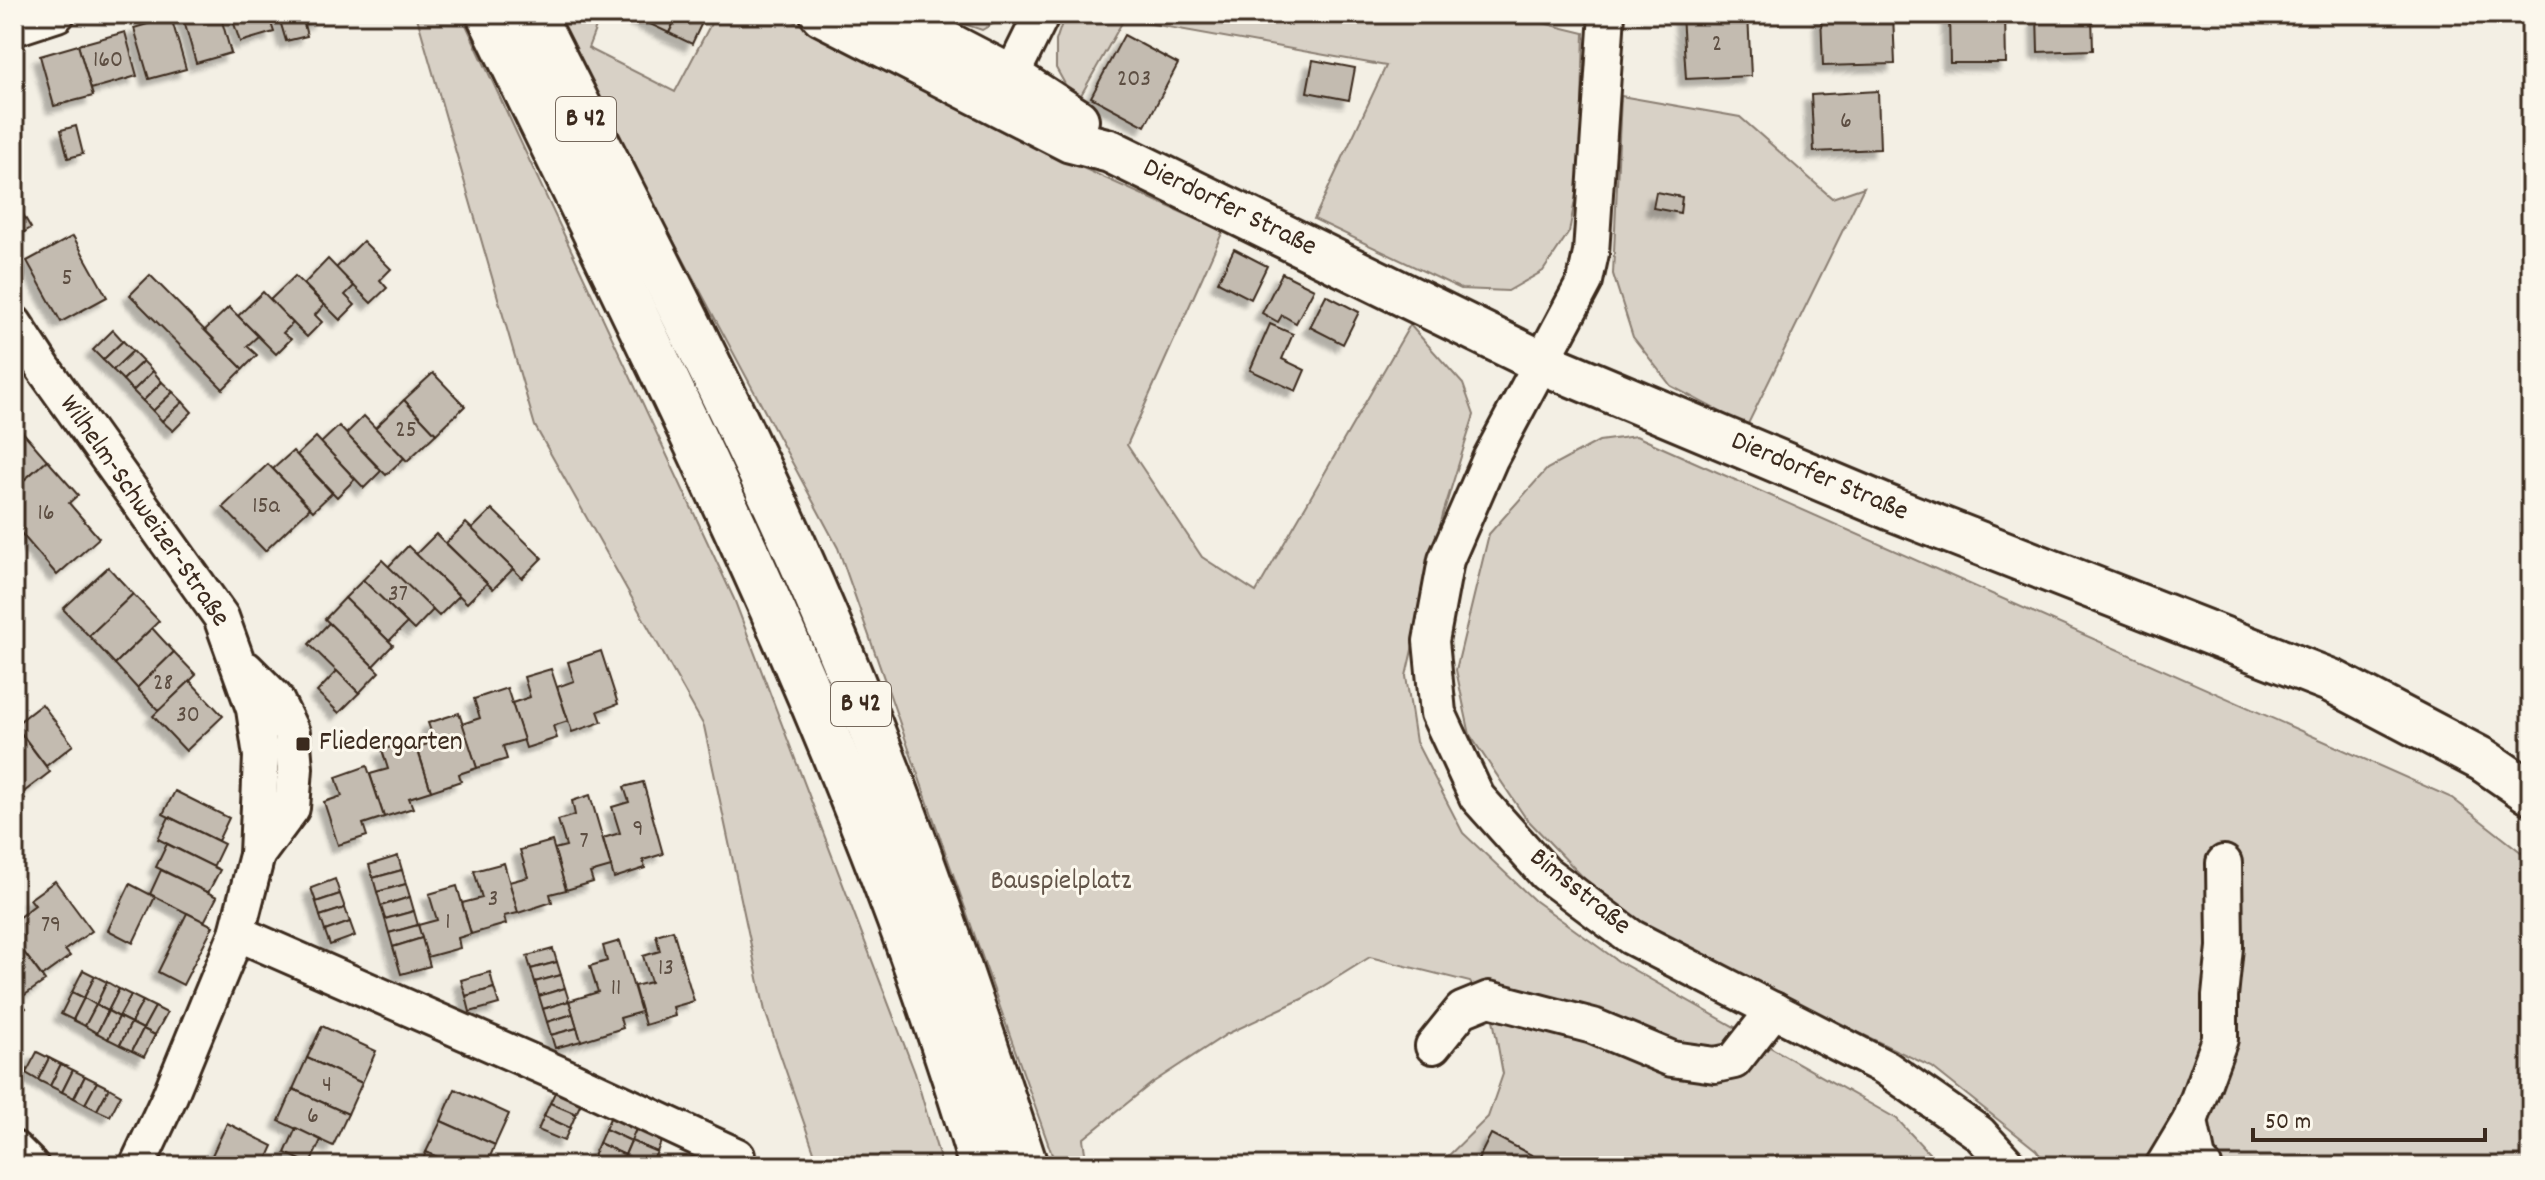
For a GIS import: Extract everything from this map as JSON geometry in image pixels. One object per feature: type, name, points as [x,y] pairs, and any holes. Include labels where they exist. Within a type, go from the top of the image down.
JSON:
[{"type":"highway","name":"B 42","points":[[489,14],[685,417],[773,607],[872,846],[940,973]]},
{"type":"highway","name":"B 42","points":[[539,20],[699,344],[806,573],[896,792],[940,973],[966,1051],[1025,1166]]},
{"type":"highway","name":"B 42","points":[[966,1051],[982,1166]]},
{"type":"main road","name":"Dierdorfer Straße","points":[[822,14],[1004,91]]},
{"type":"main road","name":"Dierdorfer Straße","points":[[890,14],[1004,91],[1071,141],[1110,151],[1541,362],[1892,509],[2332,681],[2483,760],[2531,793]]},
{"type":"street","points":[[14,28],[57,14]]},
{"type":"street","points":[[1004,91],[1042,14]]},
{"type":"street","name":"Bimsstraße","points":[[1607,14],[1591,253],[1585,281],[1490,459],[1446,560],[1431,641],[1438,713],[1477,797],[1545,873],[1631,937],[1886,1068],[1979,1133],[2009,1166]]},
{"type":"street","name":"Wilhelm-Schweizer-Straße","points":[[14,323],[221,617],[254,709],[261,756],[257,855],[237,933],[137,1166]]},
{"type":"street","points":[[2163,1166],[2190,1121],[2220,1039],[2225,947],[2224,863]]},
{"type":"street","points":[[237,933],[562,1075],[737,1156]]},
{"type":"street","points":[[1433,1046],[1462,1010],[1489,999],[1593,1026],[1672,1059],[1715,1065],[1734,1061],[1774,1010]]},
{"type":"street","points":[[2190,1121],[2198,1159],[2204,1166]]},
{"type":"street","points":[[14,1149],[31,1166]]},
{"type":"green space","points":[[416,14],[461,14],[734,599],[915,1073],[942,1166],[819,1166],[765,1011],[704,726],[535,426]]},
{"type":"green space","name":"Bauspielplatz","points":[[558,14],[601,14],[588,48],[675,92],[716,14],[781,14],[1005,133],[1223,231],[1127,445],[1202,557],[1256,592],[1410,325],[1463,384],[1474,415],[1443,514],[1406,676],[1416,742],[1463,833],[1535,901],[1618,961],[1897,1119],[1941,1166],[1540,1166],[1542,1161],[1491,1135],[1475,1166],[1438,1166],[1488,1117],[1503,1074],[1493,1019],[1470,982],[1370,957],[1304,998],[1227,1034],[1152,1083],[1083,1139],[1087,1166],[1056,1166],[838,548],[555,20]]},
{"type":"green space","points":[[934,14],[1010,14],[982,30]]},
{"type":"green space","points":[[1065,14],[1506,14],[1584,33],[1580,174],[1569,232],[1543,271],[1508,291],[1461,289],[1314,219],[1386,66],[1124,19],[1076,104],[1056,68],[1056,41]]},
{"type":"green space","points":[[1621,96],[1740,117],[1832,198],[1864,187],[1747,426],[1671,386],[1633,337],[1613,274]]},
{"type":"green space","points":[[1636,436],[2452,798],[2531,860],[2531,1166],[2048,1166],[2036,1150],[1932,1067],[1628,924],[1525,817],[1470,735],[1456,670],[1489,534],[1547,469],[1599,441]]},
{"type":"building","points":[[182,14],[220,14],[231,53],[196,63]]},
{"type":"building","points":[[231,14],[268,14],[274,32],[240,42]]},
{"type":"building","points":[[278,14],[317,14],[319,20],[304,24],[307,36],[286,41]]},
{"type":"building","points":[[629,14],[678,14],[669,33]]},
{"type":"building","points":[[678,14],[706,14],[692,44],[669,33]]},
{"type":"building","points":[[1748,14],[1751,76],[1686,79],[1682,15]]},
{"type":"building","points":[[1821,14],[1893,14],[1895,64],[1823,66]]},
{"type":"building","points":[[1949,14],[2005,14],[2006,63],[1950,63]]},
{"type":"building","points":[[2037,14],[2092,14],[2093,50],[2038,52]]},
{"type":"building","points":[[171,17],[186,69],[149,79],[134,28]]},
{"type":"building","points":[[125,32],[137,76],[91,89],[78,45]]},
{"type":"building","points":[[1124,35],[1178,64],[1145,126],[1091,97]]},
{"type":"building","points":[[78,45],[93,96],[54,106],[40,56]]},
{"type":"building","points":[[1313,60],[1355,68],[1349,100],[1307,92]]},
{"type":"building","points":[[1878,91],[1880,149],[1814,152],[1811,95]]},
{"type":"building","points":[[76,126],[83,154],[68,158],[61,130]]},
{"type":"building","points":[[1656,192],[1682,197],[1680,213],[1653,208]]},
{"type":"building","points":[[14,199],[31,228],[14,238]]},
{"type":"building","points":[[73,236],[107,297],[61,322],[27,261]]},
{"type":"building","points":[[363,241],[391,269],[380,280],[387,288],[371,303],[336,268]]},
{"type":"building","points":[[1234,249],[1267,266],[1251,299],[1218,282]]},
{"type":"building","points":[[328,259],[354,286],[345,295],[355,305],[340,320],[304,284]]},
{"type":"building","points":[[1282,273],[1314,289],[1296,323],[1282,315],[1278,322],[1262,313]]},
{"type":"building","points":[[150,275],[243,369],[223,389],[130,295]]},
{"type":"building","points":[[295,276],[324,305],[315,315],[322,322],[307,337],[270,300]]},
{"type":"building","points":[[263,292],[293,323],[283,333],[291,339],[276,354],[238,316]]},
{"type":"building","points":[[1326,295],[1359,312],[1343,344],[1310,327]]},
{"type":"building","points":[[229,307],[258,336],[247,346],[257,355],[243,369],[205,330]]},
{"type":"building","points":[[1270,324],[1293,334],[1282,359],[1305,370],[1296,391],[1250,370]]},
{"type":"building","points":[[113,330],[123,341],[103,360],[93,350]]},
{"type":"building","points":[[123,341],[133,351],[113,370],[103,360]]},
{"type":"building","points":[[133,351],[143,361],[123,380],[113,370]]},
{"type":"building","points":[[143,361],[153,371],[133,391],[123,380]]},
{"type":"building","points":[[153,371],[162,382],[143,401],[133,391]]},
{"type":"building","points":[[433,373],[465,406],[436,434],[404,400]]},
{"type":"building","points":[[162,382],[173,392],[153,411],[143,401]]},
{"type":"building","points":[[173,392],[183,402],[162,421],[153,411]]},
{"type":"building","points":[[404,400],[436,434],[407,461],[375,428]]},
{"type":"building","points":[[183,402],[192,412],[173,431],[162,421]]},
{"type":"building","points":[[364,416],[404,458],[386,475],[346,434]]},
{"type":"building","points":[[14,422],[47,460],[14,489]]},
{"type":"building","points":[[339,426],[381,471],[364,488],[321,443]]},
{"type":"building","points":[[316,437],[355,479],[337,497],[297,455]]},
{"type":"building","points":[[293,451],[332,493],[313,511],[273,469]]},
{"type":"building","points":[[47,460],[78,495],[69,503],[99,538],[57,575],[14,525],[14,489]]},
{"type":"building","points":[[268,464],[310,508],[265,551],[223,507]]},
{"type":"building","points":[[492,509],[542,558],[522,578],[472,529]]},
{"type":"building","points":[[466,523],[513,569],[493,589],[446,543]]},
{"type":"building","points":[[436,534],[487,583],[467,603],[416,554]]},
{"type":"building","points":[[408,546],[459,596],[439,616],[388,567]]},
{"type":"building","points":[[382,560],[433,610],[414,630],[363,580]]},
{"type":"building","points":[[108,567],[133,594],[89,636],[63,609]]},
{"type":"building","points":[[363,580],[407,623],[389,641],[345,598]]},
{"type":"building","points":[[133,594],[159,621],[115,664],[89,636]]},
{"type":"building","points":[[345,598],[393,645],[373,666],[325,619]]},
{"type":"building","points":[[329,623],[379,672],[359,693],[309,644]]},
{"type":"building","points":[[152,628],[174,652],[137,688],[115,664]]},
{"type":"building","points":[[601,651],[618,704],[598,711],[602,722],[572,732],[557,687],[574,681],[568,662]]},
{"type":"building","points":[[174,652],[196,675],[159,711],[137,688]]},
{"type":"building","points":[[551,669],[568,721],[553,726],[557,738],[526,748],[512,703],[530,697],[524,677]]},
{"type":"building","points":[[337,671],[359,693],[339,713],[317,692]]},
{"type":"building","points":[[190,681],[223,716],[186,751],[153,716]]},
{"type":"building","points":[[507,688],[524,740],[503,746],[507,759],[477,768],[462,724],[480,718],[474,699]]},
{"type":"building","points":[[42,704],[73,745],[46,766],[15,725]]},
{"type":"building","points":[[459,713],[477,768],[459,774],[461,781],[431,791],[417,747],[435,742],[428,723]]},
{"type":"building","points":[[19,731],[50,772],[21,794],[14,784],[14,734]]},
{"type":"building","points":[[414,739],[431,791],[409,798],[413,808],[384,817],[370,774],[388,769],[382,750]]},
{"type":"building","points":[[367,766],[384,817],[363,824],[367,836],[338,845],[324,802],[342,796],[336,777]]},
{"type":"building","points":[[643,782],[663,854],[643,860],[645,868],[614,878],[603,838],[620,833],[612,807],[629,802],[624,787]]},
{"type":"building","points":[[14,784],[25,799],[14,807]]},
{"type":"building","points":[[175,791],[229,818],[218,841],[163,814]]},
{"type":"building","points":[[590,795],[611,867],[590,873],[593,882],[566,890],[554,849],[566,846],[558,820],[575,815],[572,801]]},
{"type":"building","points":[[169,817],[224,844],[213,867],[158,839]]},
{"type":"building","points":[[552,841],[566,890],[550,894],[552,902],[518,913],[509,882],[528,877],[520,850]]},
{"type":"building","points":[[167,844],[220,870],[208,893],[156,867]]},
{"type":"building","points":[[398,856],[402,870],[373,878],[369,865]]},
{"type":"building","points":[[504,863],[518,913],[504,916],[506,924],[471,934],[462,903],[482,898],[474,871]]},
{"type":"building","points":[[161,870],[217,897],[204,922],[150,894]]},
{"type":"building","points":[[402,870],[406,884],[377,892],[373,878]]},
{"type":"building","points":[[335,879],[340,894],[316,902],[311,888]]},
{"type":"building","points":[[55,881],[92,931],[65,950],[70,956],[42,976],[14,939],[14,921],[35,905],[30,899]]},
{"type":"building","points":[[130,884],[155,897],[133,943],[108,930]]},
{"type":"building","points":[[406,884],[410,897],[381,906],[377,892]]},
{"type":"building","points":[[457,886],[471,934],[458,938],[460,948],[427,957],[418,925],[437,920],[429,894]]},
{"type":"building","points":[[340,894],[345,908],[320,916],[316,902]]},
{"type":"building","points":[[410,897],[414,911],[385,919],[381,906]]},
{"type":"building","points":[[345,908],[350,922],[325,931],[320,916]]},
{"type":"building","points":[[414,911],[418,925],[389,933],[385,919]]},
{"type":"building","points":[[187,913],[213,926],[183,985],[158,972]]},
{"type":"building","points":[[350,922],[355,936],[330,945],[325,931]]},
{"type":"building","points":[[418,925],[422,938],[393,947],[389,933]]},
{"type":"building","points":[[673,930],[694,1001],[673,1007],[675,1016],[645,1025],[634,986],[651,982],[643,956],[660,951],[656,935]]},
{"type":"building","points":[[422,938],[430,966],[401,974],[393,947]]},
{"type":"building","points":[[14,939],[45,981],[19,999],[26,1008],[14,1017]]},
{"type":"building","points":[[620,941],[641,1012],[620,1018],[623,1028],[581,1041],[569,1001],[598,992],[590,966],[607,961],[603,946]]},
{"type":"building","points":[[553,949],[557,962],[531,969],[527,956]]},
{"type":"building","points":[[557,962],[561,975],[535,982],[531,969]]},
{"type":"building","points":[[83,970],[95,976],[84,998],[72,992]]},
{"type":"building","points":[[490,972],[494,988],[466,996],[461,980]]},
{"type":"building","points":[[561,975],[565,988],[539,996],[535,982]]},
{"type":"building","points":[[95,976],[107,982],[96,1005],[84,998]]},
{"type":"building","points":[[107,982],[119,989],[108,1011],[96,1005]]},
{"type":"building","points":[[494,988],[499,1004],[470,1012],[466,996]]},
{"type":"building","points":[[565,988],[569,1001],[543,1009],[539,996]]},
{"type":"building","points":[[119,989],[131,995],[119,1017],[108,1011]]},
{"type":"building","points":[[72,992],[84,998],[73,1020],[61,1014]]},
{"type":"building","points":[[131,995],[143,1001],[131,1023],[119,1017]]},
{"type":"building","points":[[84,998],[96,1005],[85,1026],[73,1020]]},
{"type":"building","points":[[143,1001],[155,1007],[143,1029],[131,1023]]},
{"type":"building","points":[[569,1001],[573,1014],[547,1022],[543,1009]]},
{"type":"building","points":[[96,1005],[108,1011],[97,1033],[85,1026]]},
{"type":"building","points":[[155,1007],[167,1013],[155,1035],[143,1029]]},
{"type":"building","points":[[108,1011],[119,1017],[108,1039],[97,1033]]},
{"type":"building","points":[[573,1014],[577,1028],[551,1035],[547,1022]]},
{"type":"building","points":[[119,1017],[131,1023],[120,1045],[108,1039]]},
{"type":"building","points":[[131,1023],[143,1029],[132,1051],[120,1045]]},
{"type":"building","points":[[322,1026],[376,1051],[362,1083],[307,1058]]},
{"type":"building","points":[[577,1028],[581,1041],[555,1048],[551,1035]]},
{"type":"building","points":[[143,1029],[155,1035],[144,1057],[132,1051]]},
{"type":"building","points":[[37,1052],[49,1058],[38,1080],[26,1073]]},
{"type":"building","points":[[49,1058],[61,1064],[50,1086],[38,1080]]},
{"type":"building","points":[[307,1058],[362,1083],[348,1114],[293,1089]]},
{"type":"building","points":[[61,1064],[73,1070],[62,1092],[50,1086]]},
{"type":"building","points":[[73,1070],[85,1076],[74,1098],[62,1092]]},
{"type":"building","points":[[85,1076],[97,1082],[85,1104],[74,1098]]},
{"type":"building","points":[[97,1082],[109,1088],[97,1110],[85,1104]]},
{"type":"building","points":[[109,1088],[121,1095],[110,1116],[97,1110]]},
{"type":"building","points":[[293,1089],[348,1114],[333,1146],[279,1121]]},
{"type":"building","points":[[455,1089],[509,1114],[495,1145],[441,1121]]},
{"type":"building","points":[[556,1090],[582,1101],[576,1114],[550,1103]]},
{"type":"building","points":[[550,1103],[576,1114],[570,1128],[544,1116]]},
{"type":"building","points":[[544,1116],[570,1128],[564,1141],[538,1130]]},
{"type":"building","points":[[611,1116],[637,1127],[631,1141],[605,1129]]},
{"type":"building","points":[[441,1121],[495,1145],[486,1166],[457,1166],[426,1152]]},
{"type":"building","points":[[227,1123],[273,1146],[264,1166],[207,1166]]},
{"type":"building","points":[[637,1127],[662,1139],[657,1152],[631,1141]]},
{"type":"building","points":[[296,1128],[321,1140],[310,1164],[285,1153]]},
{"type":"building","points":[[605,1129],[631,1141],[625,1155],[599,1143]]},
{"type":"building","points":[[1491,1134],[1543,1161],[1540,1166],[1475,1166]]},
{"type":"building","points":[[631,1141],[657,1152],[650,1166],[625,1155]]},
{"type":"building","points":[[599,1143],[625,1155],[620,1166],[593,1156]]},
{"type":"building","points":[[426,1152],[457,1166],[420,1166]]},
{"type":"building","points":[[625,1155],[650,1166],[620,1166]]},
{"type":"building","points":[[694,1155],[718,1166],[689,1166]]},
{"type":"place","name":"Fliedergarten","points":[[303,744]]}]
